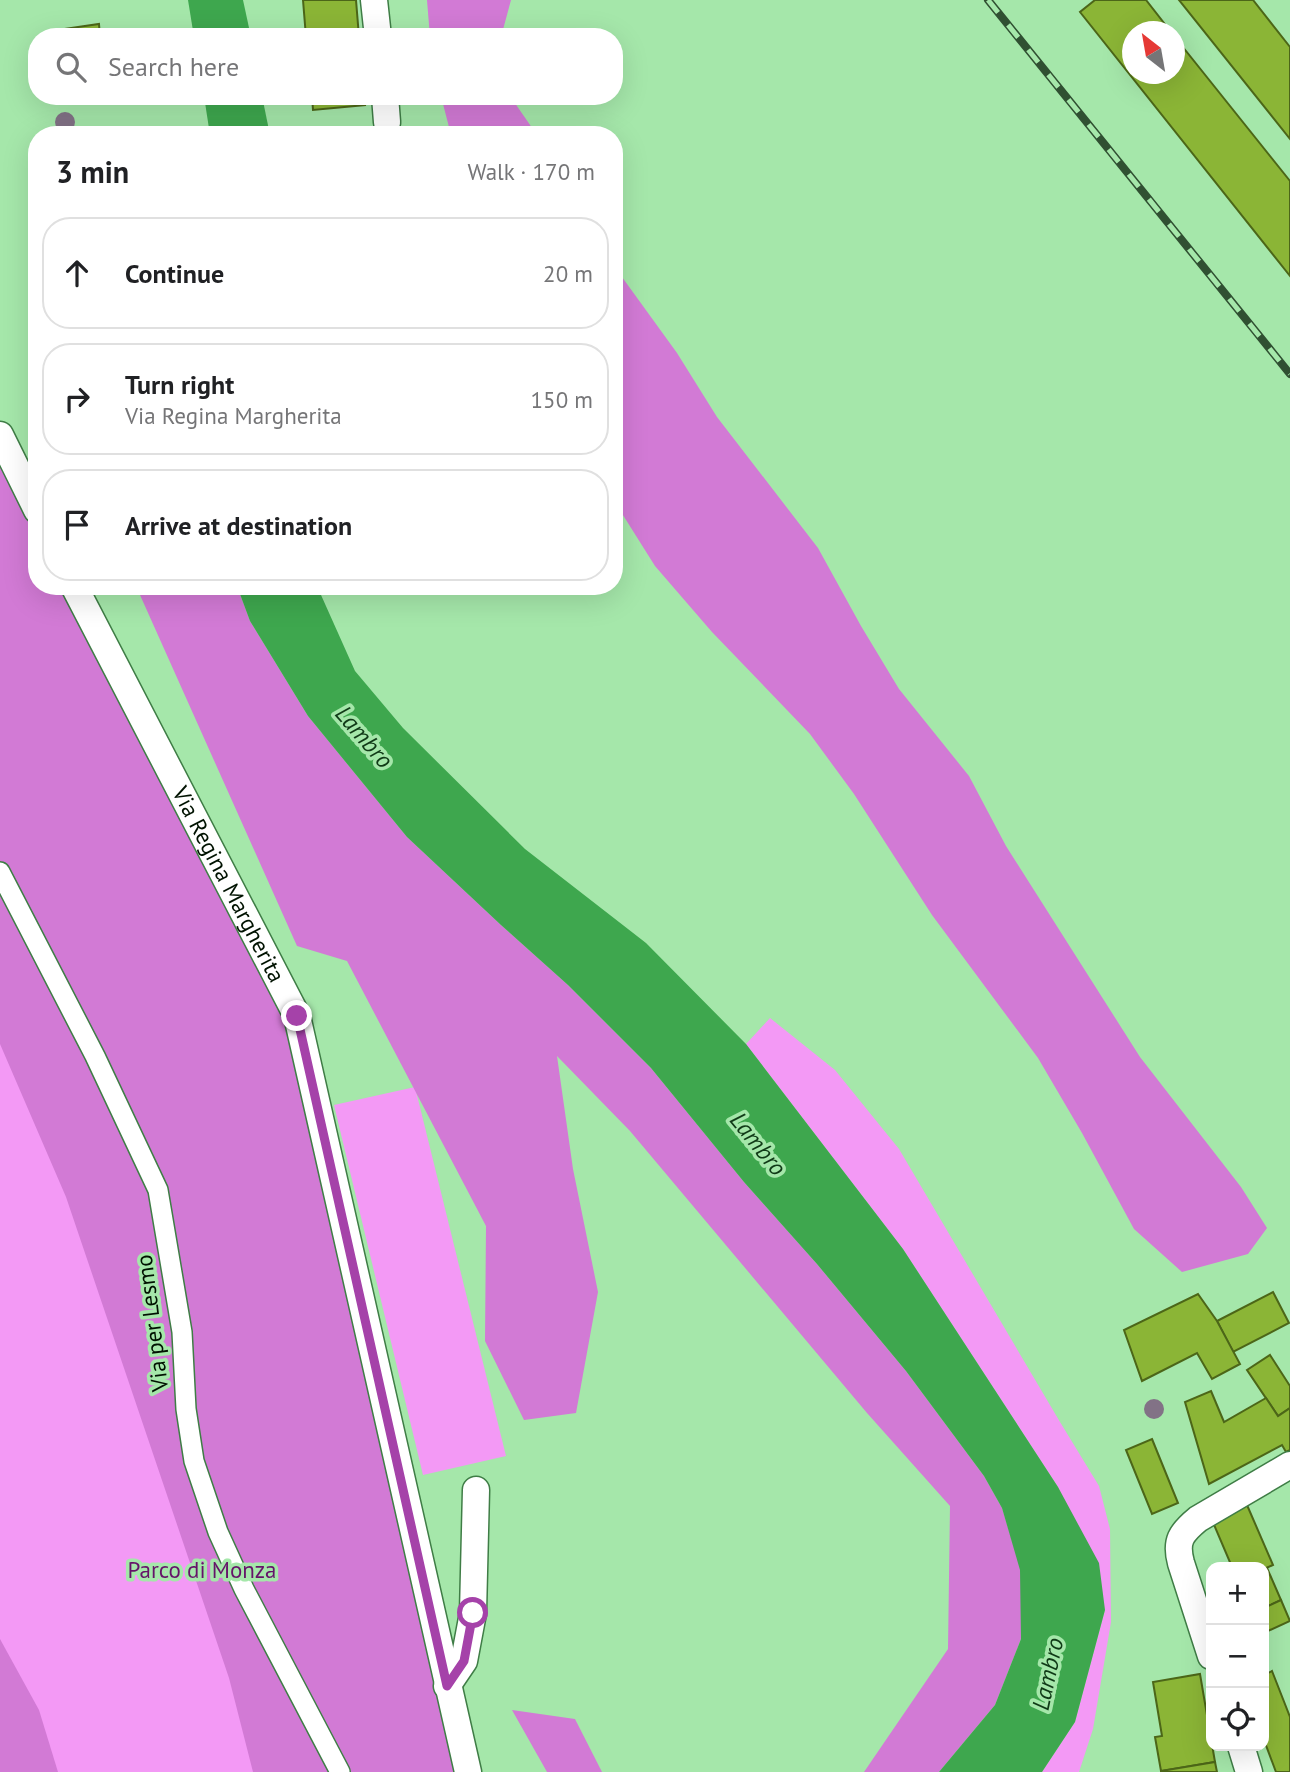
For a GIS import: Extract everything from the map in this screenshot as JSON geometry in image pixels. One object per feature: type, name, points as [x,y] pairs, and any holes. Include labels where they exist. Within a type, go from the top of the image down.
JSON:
[{"type":"street","points":[[374,0],[377,28]]},
{"type":"street","points":[[0,435],[28,492]]},
{"type":"street","name":"Via Regina Margherita","points":[[79,595],[297,1016],[468,1772]]},
{"type":"street","name":"Via per Lesmo","points":[[0,872],[95,1056],[158,1189],[182,1332],[186,1409],[194,1461],[218,1532],[244,1589],[340,1772]]},
{"type":"street","points":[[1206,1640],[1181,1563],[1178,1551],[1180,1539],[1186,1529],[1198,1519],[1290,1465]]},
{"type":"street","points":[[447,1686],[464,1661],[473,1613],[476,1490]]},
{"type":"street","points":[[1243,1751],[1249,1772]]},
{"type":"green space","points":[[427,0],[511,0],[503,28],[429,28]]},
{"type":"green space","points":[[443,105],[516,105],[531,126],[449,126]]},
{"type":"green space","points":[[623,278],[677,353],[717,417],[818,548],[899,689],[969,776],[1006,846],[1140,1057],[1241,1187],[1267,1228],[1248,1254],[1182,1272],[1134,1229],[1038,1058],[932,915],[854,794],[810,734],[712,632],[655,566],[623,514]]},
{"type":"green space","name":"Parco di Monza","points":[[0,462],[28,518],[28,595],[42,595],[285,1021],[454,1772],[0,1772]]},
{"type":"green space","name":"Parco di Monza","points":[[0,462],[28,518],[28,595],[67,595],[285,1021],[454,1772],[253,1772],[229,1678],[66,1197],[0,1044]]},
{"type":"green space","points":[[140,595],[240,595],[250,621],[308,716],[407,837],[568,985],[651,1068],[744,1182],[906,1371],[984,1476],[1002,1508],[1021,1570],[1021,1639],[995,1705],[939,1772],[864,1772],[948,1649],[950,1506],[867,1413],[630,1131],[557,1056],[573,1169],[598,1292],[576,1413],[524,1420],[485,1341],[486,1226],[347,961],[297,946]]},
{"type":"green space","points":[[770,1018],[835,1070],[899,1149],[1099,1486],[1110,1529],[1111,1622],[1093,1729],[1079,1772],[1042,1772],[1075,1722],[1105,1610],[1058,1487],[903,1249],[746,1044]]},
{"type":"green space","points":[[415,1087],[506,1456],[423,1475],[334,1105]]},
{"type":"green space","points":[[0,1639],[39,1710],[58,1772],[0,1772]]},
{"type":"green space","points":[[512,1710],[575,1719],[602,1772],[547,1772]]},
{"type":"water","points":[[188,0],[243,0],[249,28],[193,28]]},
{"type":"water","points":[[205,105],[264,105],[268,126],[209,126]]},
{"type":"water","name":"Lambro","points":[[240,595],[321,595],[355,671],[403,728],[525,849],[646,943],[746,1044],[903,1249],[1058,1487],[1099,1563],[1105,1610],[1075,1722],[1042,1772],[939,1772],[995,1705],[1021,1639],[1020,1570],[1002,1508],[984,1476],[906,1371],[744,1182],[651,1068],[568,985],[407,837],[308,716],[250,621]]},
{"type":"building","points":[[303,0],[356,0],[358,28],[305,28]]},
{"type":"building","points":[[1095,0],[1146,0],[1162,21],[1122,21],[1122,65],[1080,12]]},
{"type":"building","points":[[1179,0],[1253,0],[1290,47],[1290,139]]},
{"type":"building","points":[[99,24],[99,28],[71,28]]},
{"type":"building","points":[[1185,50],[1290,181],[1290,276],[1137,84],[1185,84]]},
{"type":"building","points":[[313,105],[365,105],[313,110]]},
{"type":"building","points":[[1273,1292],[1289,1323],[1233,1352],[1217,1321]]},
{"type":"building","points":[[1198,1294],[1217,1321],[1240,1364],[1212,1379],[1197,1353],[1142,1381],[1124,1330]]},
{"type":"building","points":[[1270,1355],[1290,1386],[1290,1408],[1278,1416],[1247,1370]]},
{"type":"building","points":[[1211,1391],[1224,1422],[1266,1398],[1278,1416],[1290,1408],[1290,1450],[1286,1452],[1282,1445],[1209,1484],[1185,1402]]},
{"type":"building","points":[[1152,1439],[1178,1503],[1152,1514],[1126,1450]]},
{"type":"building","points":[[1247,1505],[1273,1565],[1269,1567],[1269,1562],[1230,1562],[1212,1520]]},
{"type":"building","points":[[1269,1573],[1281,1600],[1269,1606]]},
{"type":"building","points":[[1281,1600],[1290,1621],[1269,1631],[1269,1606]]},
{"type":"building","points":[[1272,1671],[1290,1717],[1290,1772],[1276,1772],[1268,1751],[1269,1672]]},
{"type":"building","points":[[1200,1674],[1206,1709],[1206,1751],[1213,1751],[1215,1762],[1161,1771],[1155,1737],[1162,1736],[1153,1682]]},
{"type":"building","points":[[1215,1762],[1217,1772],[1161,1772],[1161,1771]]},
{"type":"railway","points":[[988,0],[1290,374]]},
{"type":"route","points":[[297,1016],[447,1686],[464,1661],[473,1613]]}]
